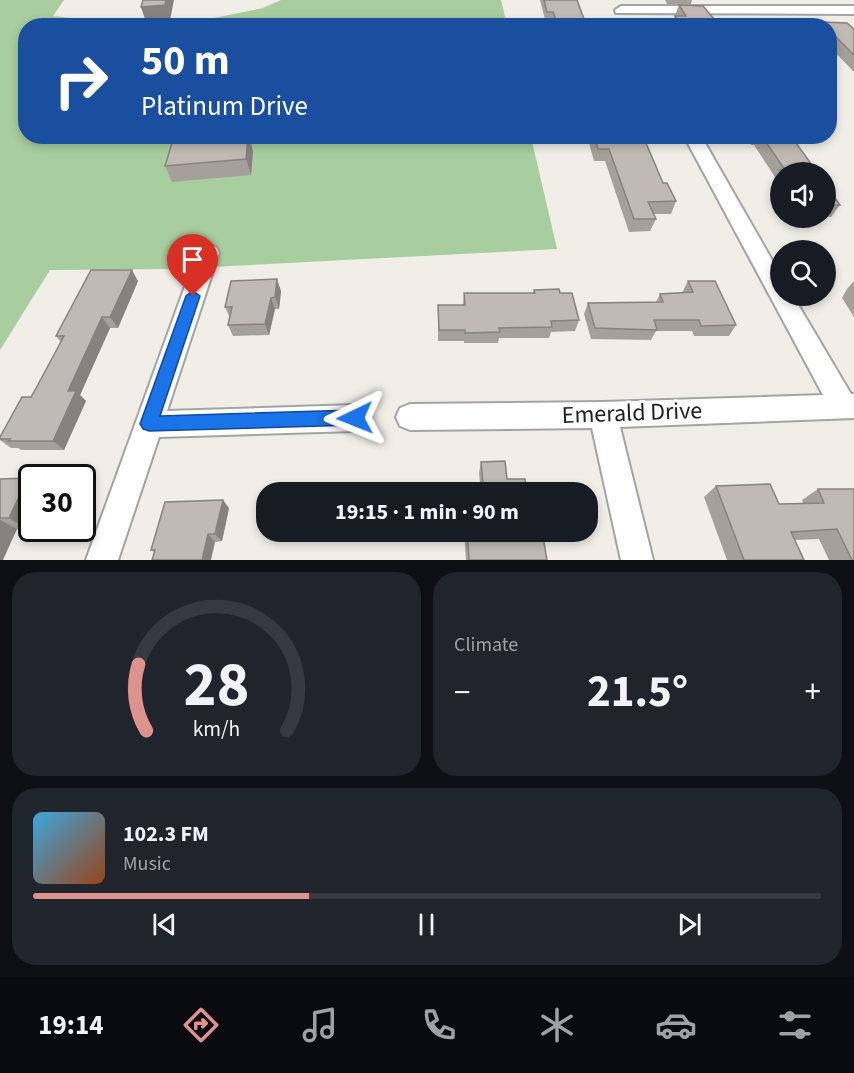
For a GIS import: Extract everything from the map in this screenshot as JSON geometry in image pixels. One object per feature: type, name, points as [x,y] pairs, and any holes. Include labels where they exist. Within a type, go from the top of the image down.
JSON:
[{"type":"street","points":[[843,0],[854,10]]},
{"type":"street","points":[[619,5],[854,10]]},
{"type":"street","points":[[696,144],[770,275]]},
{"type":"street","points":[[102,560],[208,254]]},
{"type":"street","points":[[788,306],[849,406]]},
{"type":"street","name":"Emerald Drive","points":[[410,417],[603,415],[849,406]]},
{"type":"street","points":[[603,415],[638,560]]},
{"type":"street","points":[[149,424],[355,418]]},
{"type":"green space","points":[[0,0],[64,0],[53,16],[71,18],[18,18],[18,144],[533,144],[557,249],[172,269],[50,270],[0,350]]},
{"type":"green space","points":[[281,0],[501,0],[505,18],[214,18],[263,8]]},
{"type":"building","points":[[143,0],[166,0],[165,5],[141,7]]},
{"type":"building","points":[[544,0],[577,0],[584,18],[555,18],[553,12],[547,12]]},
{"type":"building","points":[[679,5],[703,6],[713,18],[676,18],[675,16],[686,16]]},
{"type":"building","points":[[837,23],[847,23],[854,29],[854,55],[837,38]]},
{"type":"building","points":[[172,144],[247,144],[246,159],[165,166]]},
{"type":"building","points":[[596,144],[646,144],[663,183],[667,183],[676,201],[648,202],[656,219],[634,219],[609,149],[598,149]]},
{"type":"building","points":[[767,144],[797,144],[810,162],[780,162]]},
{"type":"building","points":[[91,270],[132,270],[110,317],[102,317],[68,391],[76,391],[53,441],[0,439],[22,397],[31,397],[34,392],[64,336],[56,336]]},
{"type":"building","points":[[277,279],[275,297],[271,298],[265,324],[228,325],[232,307],[225,307],[231,281]]},
{"type":"building","points":[[688,281],[715,281],[736,325],[701,326],[699,320],[654,320],[657,330],[595,328],[588,303],[663,302],[660,294],[693,292]]},
{"type":"building","points":[[559,289],[560,293],[572,293],[579,320],[551,321],[552,327],[499,328],[500,332],[465,333],[465,330],[439,330],[438,305],[465,305],[464,293],[535,293],[534,290]]},
{"type":"building","points":[[505,461],[507,479],[525,479],[525,482],[483,482],[481,462]]},
{"type":"building","points":[[18,478],[18,499],[9,518],[0,518],[0,479]]},
{"type":"building","points":[[770,484],[779,504],[824,503],[818,489],[854,489],[854,560],[837,529],[791,532],[804,560],[744,560],[716,486]]},
{"type":"building","points":[[223,500],[215,534],[208,534],[202,560],[152,560],[155,550],[151,550],[165,502]]},
{"type":"building","points":[[468,542],[544,542],[547,560],[469,560]]},
{"type":"route","points":[[193,296],[149,424],[355,418]]}]
